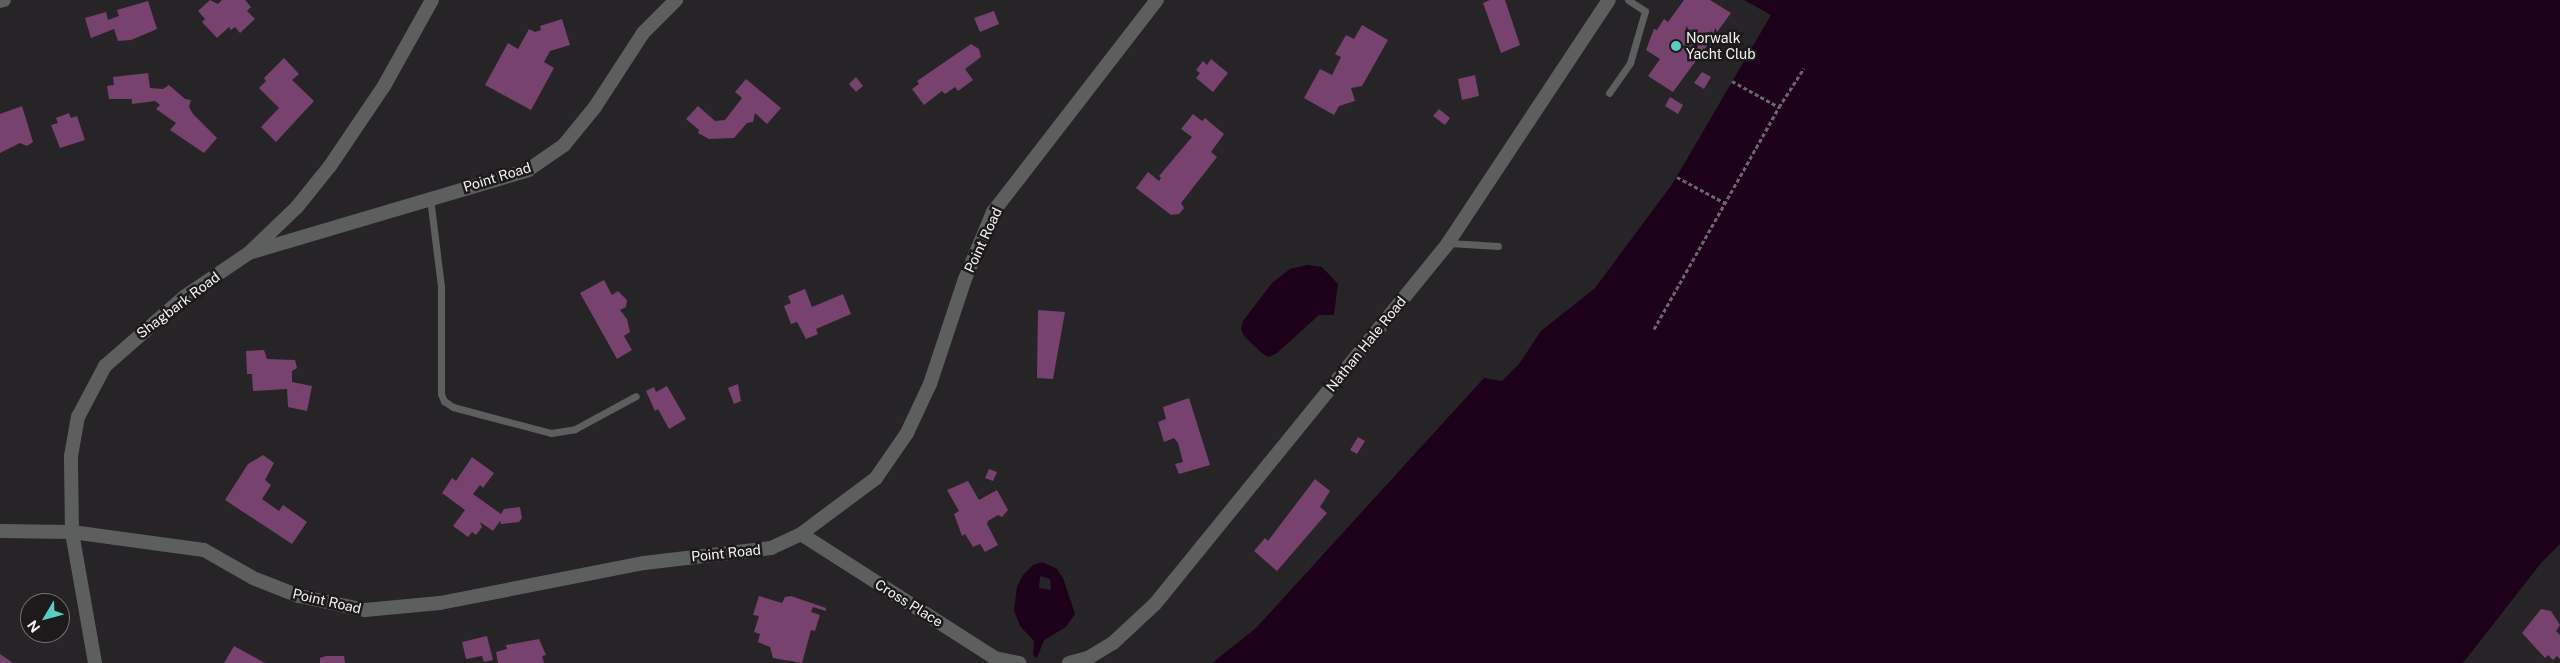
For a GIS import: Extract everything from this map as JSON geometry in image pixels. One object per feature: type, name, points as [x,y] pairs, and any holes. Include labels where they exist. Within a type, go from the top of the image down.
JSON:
[{"type":"street","points":[[0,1],[4,0]]},
{"type":"street","name":"Shagbark Road","points":[[95,663],[72,532],[71,456],[78,417],[105,366],[184,297],[249,253],[297,207],[330,166],[384,86],[432,0]]},
{"type":"street","name":"Point Road","points":[[249,253],[528,170],[564,145],[595,107],[643,32],[676,0]]},
{"type":"street","name":"Point Road","points":[[0,531],[72,532],[204,550],[253,578],[298,596],[365,610],[440,603],[644,563],[771,548],[802,534],[876,478],[907,434],[930,384],[965,279],[993,212],[1157,0]]},
{"type":"street","name":"Nathan Hale Road","points":[[1069,663],[1088,658],[1113,643],[1155,604],[1448,243],[1609,0]]},
{"type":"street","name":"Cross Place","points":[[802,534],[995,658],[1019,663]]},
{"type":"lane","points":[[1609,93],[1630,63],[1645,11],[1632,1]]},
{"type":"lane","points":[[430,198],[441,286],[441,394],[444,401],[453,407],[551,433],[574,429],[636,396]]},
{"type":"lane","points":[[1448,243],[1498,246]]},
{"type":"path","points":[[1654,329],[1779,108],[1804,68]]},
{"type":"path","points":[[1732,81],[1779,108]]},
{"type":"path","points":[[1677,177],[1725,203]]},
{"type":"shaded area","points":[[1744,0],[2560,0],[2560,544],[2541,563],[2463,663],[1212,663],[1256,628],[1484,378],[1502,381],[1519,364],[1541,331],[1595,288],[1673,183],[1771,15]]},
{"type":"shaded area","points":[[1307,265],[1322,267],[1338,284],[1334,315],[1319,315],[1277,353],[1269,357],[1263,354],[1244,336],[1241,329],[1243,321],[1272,283],[1290,269]]},
{"type":"shaded area","points":[[1042,562],[1057,569],[1063,578],[1075,614],[1066,627],[1044,640],[1037,658],[1033,655],[1034,641],[1020,626],[1014,610],[1017,587],[1023,575],[1033,565]],"holes":[[[1040,576],[1050,579],[1051,590],[1039,588]]]},
{"type":"building","points":[[210,0],[218,4],[222,0],[245,0],[251,7],[247,11],[255,19],[240,33],[235,27],[231,30],[229,27],[217,38],[202,22],[205,19],[198,11]]},
{"type":"building","points":[[1490,0],[1505,0],[1520,45],[1501,53],[1483,3]]},
{"type":"building","name":"Norwalk Yacht Club","points":[[1684,0],[1710,0],[1731,13],[1673,92],[1648,76],[1660,59],[1646,50],[1654,29],[1657,30],[1664,19],[1668,22]]},
{"type":"building","points":[[148,1],[157,29],[131,40],[118,41],[114,29],[91,38],[85,18],[106,12],[108,20],[119,16],[117,10]]},
{"type":"building","points":[[994,11],[999,24],[980,32],[974,18]]},
{"type":"building","points":[[562,19],[570,45],[550,51],[544,62],[554,68],[531,110],[485,85],[508,43],[518,49],[529,29],[535,32],[541,30],[540,26]]},
{"type":"building","points":[[1362,25],[1388,40],[1362,86],[1351,88],[1355,101],[1339,106],[1334,115],[1304,98],[1320,69],[1332,75],[1341,57],[1335,54],[1346,35],[1354,39]]},
{"type":"building","points":[[971,44],[979,49],[981,57],[965,69],[973,80],[958,91],[955,87],[945,94],[942,91],[924,105],[912,89],[919,84],[917,81]]},
{"type":"building","points":[[284,58],[299,74],[292,80],[314,101],[276,142],[261,127],[279,108],[259,88],[266,81],[264,78]]},
{"type":"building","points":[[1211,59],[1228,73],[1213,92],[1196,78],[1200,73],[1196,70],[1203,61],[1207,65]]},
{"type":"building","points":[[1702,72],[1711,77],[1704,89],[1694,83]]},
{"type":"building","points":[[148,73],[150,88],[163,89],[169,85],[185,99],[191,100],[189,107],[193,114],[217,138],[204,153],[170,130],[176,123],[156,109],[160,105],[155,101],[132,104],[132,99],[109,99],[107,86],[114,85],[113,77]]},
{"type":"building","points":[[1475,75],[1479,96],[1462,100],[1458,79]]},
{"type":"building","points":[[856,77],[863,86],[856,92],[849,84]]},
{"type":"building","points":[[746,79],[781,108],[767,124],[755,113],[753,122],[747,123],[734,138],[709,139],[698,133],[699,130],[686,119],[698,106],[715,121],[725,120],[742,98],[735,92]]},
{"type":"building","points":[[1670,97],[1683,105],[1678,114],[1665,106]]},
{"type":"building","points":[[22,106],[33,142],[27,146],[20,143],[0,153],[0,114]]},
{"type":"building","points":[[1439,109],[1450,118],[1445,125],[1433,116]]},
{"type":"building","points":[[69,113],[71,118],[77,116],[85,140],[60,148],[51,125],[58,123],[56,118]]},
{"type":"building","points":[[1193,114],[1202,121],[1205,118],[1224,134],[1211,152],[1217,157],[1181,203],[1184,208],[1179,214],[1171,215],[1136,188],[1148,172],[1159,181],[1161,178],[1159,176],[1192,137],[1181,129]]},
{"type":"building","points":[[604,280],[612,295],[618,291],[627,300],[626,307],[620,310],[627,319],[630,332],[624,336],[632,350],[617,359],[580,293]]},
{"type":"building","points":[[805,289],[812,307],[843,294],[851,314],[816,329],[818,334],[806,339],[797,322],[791,324],[784,306],[791,303],[788,296]]},
{"type":"building","points":[[1038,310],[1065,312],[1053,379],[1037,378]]},
{"type":"building","points":[[264,350],[267,359],[295,360],[297,368],[292,371],[292,382],[312,386],[307,411],[288,407],[287,389],[253,391],[252,374],[247,374],[246,351]]},
{"type":"building","points":[[738,384],[741,401],[734,404],[728,388]]},
{"type":"building","points":[[667,386],[686,419],[669,429],[658,409],[655,411],[646,391],[654,387],[656,392]]},
{"type":"building","points":[[1189,398],[1210,465],[1179,474],[1175,464],[1183,462],[1178,443],[1174,438],[1164,442],[1158,422],[1166,419],[1163,407]]},
{"type":"building","points":[[1358,437],[1365,441],[1357,454],[1350,450]]},
{"type":"building","points":[[263,455],[274,463],[265,480],[271,485],[262,499],[279,511],[283,505],[307,522],[292,544],[225,500],[248,464]]},
{"type":"building","points":[[472,457],[494,473],[483,488],[480,485],[473,494],[501,514],[504,509],[520,507],[522,518],[519,522],[501,524],[500,521],[493,531],[480,522],[482,527],[476,535],[472,532],[468,537],[453,526],[465,510],[442,493],[452,478],[456,481]]},
{"type":"building","points":[[989,469],[997,472],[993,481],[985,478]]},
{"type":"building","points":[[1315,479],[1330,491],[1320,507],[1327,513],[1277,571],[1254,551],[1265,538],[1268,541]]},
{"type":"building","points":[[968,481],[979,500],[997,490],[1008,510],[1002,517],[998,515],[988,521],[987,524],[998,545],[985,552],[980,544],[973,547],[965,534],[962,536],[954,514],[959,511],[947,490]]},
{"type":"building","points":[[759,596],[782,603],[785,597],[791,596],[826,608],[826,611],[813,607],[811,612],[820,615],[815,631],[811,630],[802,663],[773,658],[770,647],[758,642],[760,634],[754,632],[759,616],[753,615]]},
{"type":"building","points":[[2541,609],[2551,611],[2560,625],[2556,631],[2560,635],[2560,659],[2557,656],[2553,660],[2548,655],[2545,658],[2522,633]]},
{"type":"building","points":[[487,636],[493,660],[484,662],[482,656],[466,659],[462,642]]},
{"type":"building","points":[[539,639],[546,655],[542,656],[544,663],[498,663],[496,652],[507,649],[506,645]]},
{"type":"building","points":[[234,646],[256,658],[265,663],[224,663]]},
{"type":"building","points":[[0,654],[13,663],[0,663]]},
{"type":"building","points":[[344,656],[345,663],[320,663],[320,658]]},
{"type":"place","name":"Norwalk Yacht Club","points":[[1676,46]]}]
